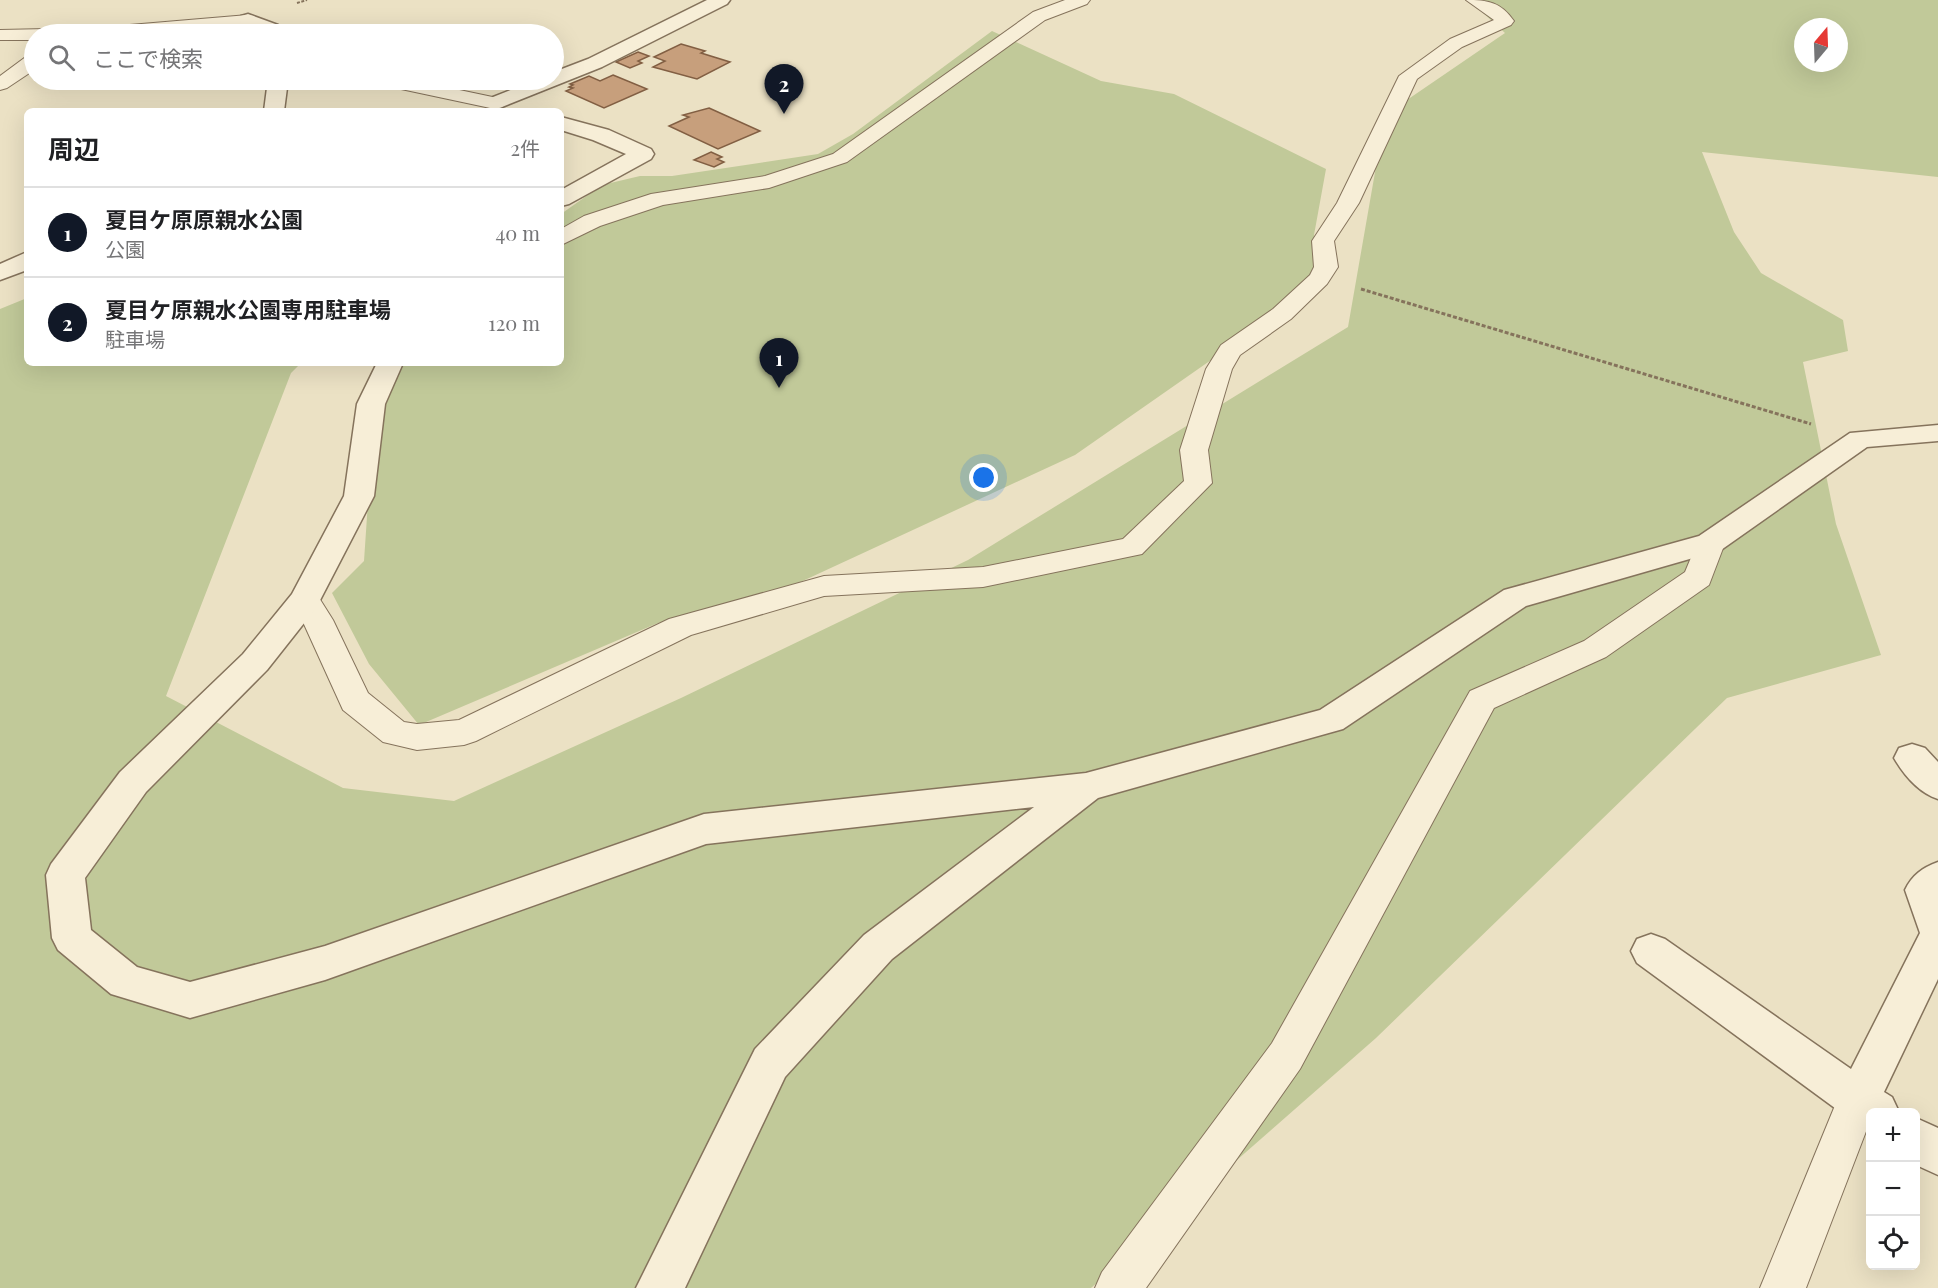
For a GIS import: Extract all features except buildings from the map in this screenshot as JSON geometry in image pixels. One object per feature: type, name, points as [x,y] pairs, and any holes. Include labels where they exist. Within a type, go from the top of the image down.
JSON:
[{"type":"street","points":[[564,75],[595,63],[721,0]]},
{"type":"street","points":[[248,20],[258,24]]},
{"type":"street","points":[[274,108],[277,90]]},
{"type":"street","points":[[478,108],[526,90]]},
{"type":"street","points":[[495,103],[512,108]]},
{"type":"street","points":[[564,124],[601,135],[644,154],[564,197]]},
{"type":"street","points":[[0,273],[24,262]]},
{"type":"street","points":[[389,366],[371,404],[359,496],[305,600],[255,662],[133,782],[65,875],[72,938],[125,981],[190,1000],[325,963],[704,829],[1086,787],[1331,720],[1515,598],[1710,543],[1860,439],[1938,433]]},
{"type":"street","points":[[1912,758],[1938,785]]},
{"type":"street","points":[[660,1288],[770,1063],[878,947],[1086,787]]},
{"type":"street","points":[[1938,878],[1924,890],[1938,929]]},
{"type":"street","points":[[1651,951],[1867,1106],[1938,938]]},
{"type":"street","points":[[1920,1142],[1938,1154]]},
{"type":"lane","points":[[564,236],[592,221],[659,199],[769,182],[840,158],[1039,16],[1081,0]]},
{"type":"lane","points":[[305,600],[318,620],[355,701],[395,733],[417,737],[465,732],[680,627],[824,586],[983,577],[1132,547],[1198,483],[1194,450],[1219,369],[1230,350],[1282,314],[1319,279],[1326,267],[1323,241],[1348,203],[1409,76],[1456,43],[1505,21],[1497,13],[1475,0]]},
{"type":"lane","points":[[195,24],[248,20]]},
{"type":"lane","points":[[0,35],[24,35]]},
{"type":"lane","points":[[0,84],[24,69]]},
{"type":"lane","points":[[434,90],[495,103]]},
{"type":"lane","points":[[1118,1288],[1286,1056],[1482,700],[1595,649],[1698,578],[1710,543]]},
{"type":"lane","points":[[1783,1288],[1867,1106]]},
{"type":"path","points":[[1351,286],[1860,439]]},
{"type":"green space","points":[[1469,0],[1938,0],[1938,177],[1702,152],[1734,232],[1761,273],[1843,320],[1848,351],[1803,362],[1836,524],[1881,655],[1727,698],[1376,1038],[1091,1288],[0,1288],[0,309],[24,299],[24,366],[298,366],[291,373],[166,696],[343,788],[454,801],[681,698],[968,560],[1348,327],[1385,115],[1505,33]]},
{"type":"green space","points":[[992,31],[1101,81],[1174,94],[1326,169],[1314,235],[1317,275],[1297,300],[1075,455],[794,585],[658,623],[419,725],[369,664],[332,593],[364,561],[374,413],[398,366],[564,366],[564,212],[602,185],[640,176],[672,176],[818,154],[853,134]]},
{"type":"place","name":"夏目ケ原親水公園専用駐車場","points":[[784,114]]},
{"type":"place","name":"夏目ケ原原親水公園","points":[[779,388]]}]
